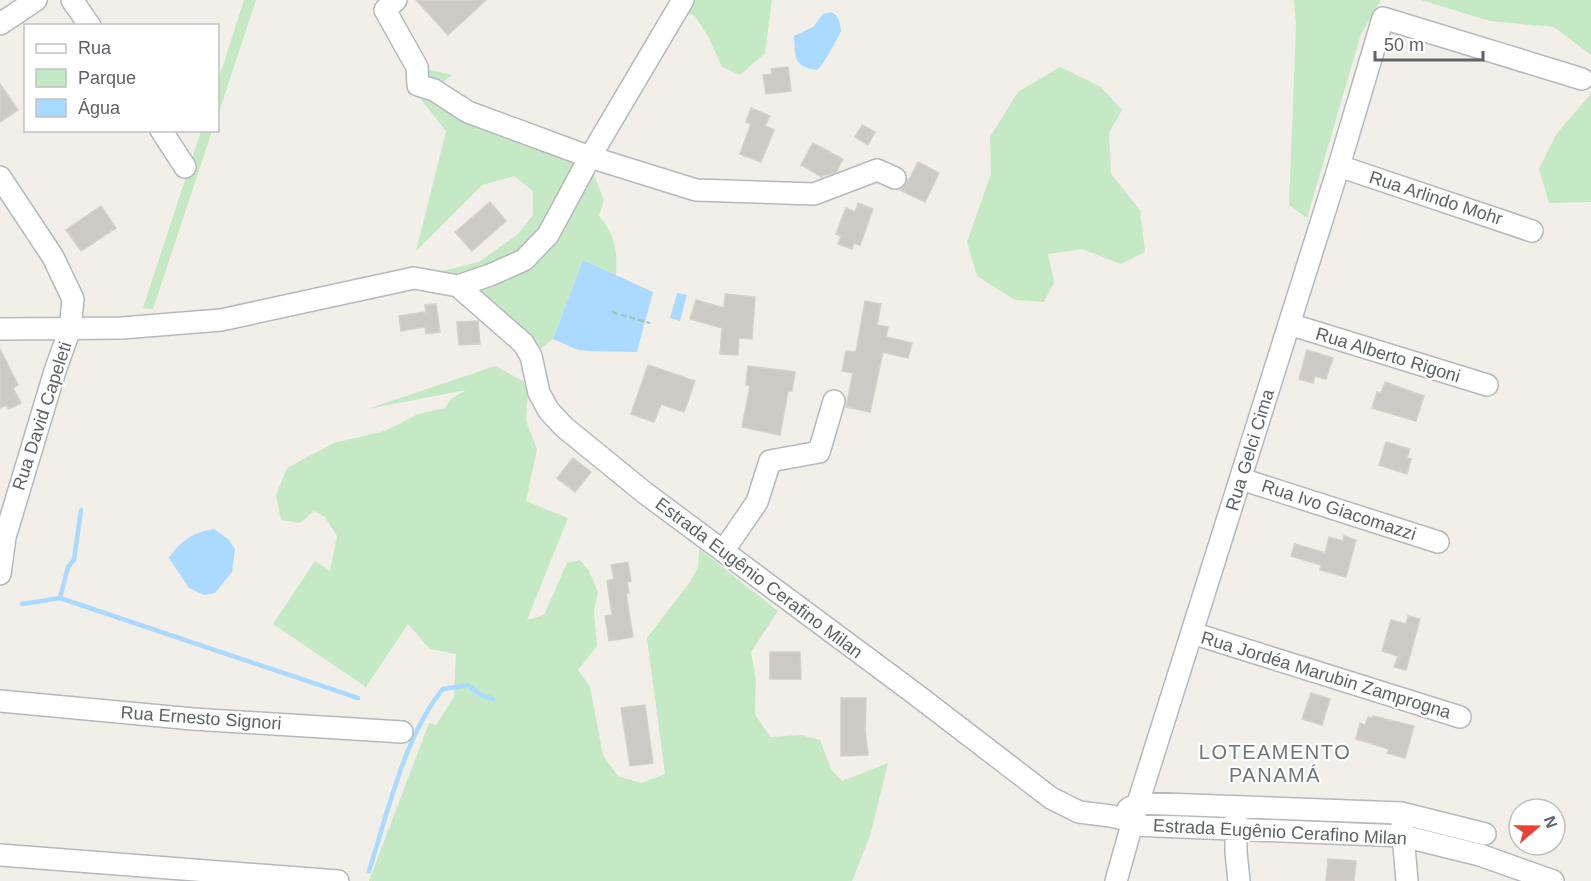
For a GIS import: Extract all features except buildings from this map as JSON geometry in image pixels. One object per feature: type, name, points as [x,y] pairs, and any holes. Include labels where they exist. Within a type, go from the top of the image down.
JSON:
[{"type":"street","points":[[0,24],[36,0]]},
{"type":"street","points":[[72,0],[89,24]]},
{"type":"street","points":[[396,0],[385,10],[417,67],[418,85],[434,90],[468,112],[590,157],[696,190],[814,194],[877,170],[895,178]]},
{"type":"street","points":[[0,329],[122,328],[221,320],[414,278],[458,286],[524,260],[548,235],[590,157],[683,0]]},
{"type":"street","name":"Rua Gelci Cima","points":[[1116,881],[1138,803],[1339,166],[1383,18],[1582,79]]},
{"type":"street","points":[[162,132],[185,167]]},
{"type":"street","name":"Rua Arlindo Mohr","points":[[1339,166],[1532,231]]},
{"type":"street","name":"Rua David Capeleti","points":[[0,177],[53,257],[74,298],[70,329],[4,537],[0,574]]},
{"type":"street","name":"Estrada Eugênio Cerafino Milan","points":[[458,286],[523,343],[531,356],[539,393],[549,411],[564,427],[645,493],[724,550],[1051,798],[1079,812],[1124,819],[1133,825],[1403,836],[1480,855],[1553,881]]},
{"type":"street","name":"Rua Alberto Rigoni","points":[[1289,324],[1487,385]]},
{"type":"street","points":[[724,550],[757,502],[770,462],[819,452],[834,401]]},
{"type":"street","name":"Rua Ivo Giacomazzi","points":[[1241,479],[1438,542]]},
{"type":"street","name":"Rua Jordéa Marubin Zamprogna","points":[[1192,633],[1460,717]]},
{"type":"street","name":"Rua Ernesto Signori","points":[[0,701],[193,719],[402,732]]},
{"type":"street","name":"Estrada Eugênio Cerafino Milan","points":[[1111,816],[1138,803],[1401,813],[1485,834]]},
{"type":"street","points":[[1236,806],[1236,852],[1239,881]]},
{"type":"street","points":[[1401,813],[1407,881]]},
{"type":"street","points":[[0,855],[338,881]]},
{"type":"path","points":[[612,312],[650,323]]},
{"type":"green space","points":[[244,0],[256,0],[219,112],[219,78]]},
{"type":"green space","points":[[683,0],[772,0],[765,53],[740,75],[722,67],[709,38],[695,16],[678,10]]},
{"type":"green space","points":[[1294,0],[1381,0],[1361,34],[1307,218],[1289,205],[1296,27]]},
{"type":"green space","points":[[1421,0],[1591,0],[1591,55],[1554,27],[1490,21]]},
{"type":"green space","points":[[417,67],[452,75],[435,89],[590,157],[593,173],[604,200],[599,216],[609,230],[614,244],[616,275],[583,260],[553,339],[531,356],[471,298],[414,278],[479,262],[518,234],[533,215],[533,191],[514,176],[482,185],[416,251],[446,131],[419,97]]},
{"type":"green space","points":[[1060,67],[1101,87],[1122,110],[1109,133],[1111,174],[1140,210],[1145,252],[1121,264],[1082,249],[1048,254],[1054,282],[1044,302],[1015,300],[977,276],[967,242],[991,174],[990,137],[1018,92]]},
{"type":"green space","points":[[1591,94],[1591,202],[1549,203],[1539,169],[1557,133]]},
{"type":"green space","points":[[201,132],[212,132],[153,309],[143,308]]},
{"type":"green space","points":[[495,366],[523,381],[528,391],[526,421],[537,449],[526,501],[568,518],[527,620],[544,615],[567,563],[580,560],[589,571],[598,592],[594,611],[597,646],[578,670],[590,687],[603,755],[618,776],[641,783],[665,774],[647,638],[690,582],[698,567],[699,549],[778,611],[751,652],[756,680],[755,714],[770,737],[801,735],[820,740],[831,769],[842,781],[888,763],[870,836],[852,881],[369,881],[429,723],[436,725],[454,697],[456,654],[430,649],[408,624],[366,687],[273,624],[315,561],[330,571],[337,536],[325,517],[314,511],[300,523],[281,520],[276,495],[287,468],[334,443],[385,431],[418,414],[445,408],[451,399],[466,390],[368,409]]},
{"type":"water","points":[[831,12],[839,20],[841,31],[839,35],[817,70],[803,66],[795,55],[794,36],[813,27],[823,14]]},
{"type":"water","points":[[583,260],[653,292],[637,352],[578,350],[553,339]]},
{"type":"water","points":[[677,293],[687,295],[680,321],[670,318]]},
{"type":"water","points":[[214,529],[228,539],[235,549],[232,572],[215,593],[204,595],[189,588],[169,558],[188,538]]},
{"type":"waterway","points":[[60,598],[68,567],[74,560],[81,510]]},
{"type":"waterway","points":[[22,604],[60,598],[358,698]]},
{"type":"waterway","points":[[369,871],[398,776],[430,707],[443,689],[467,685],[481,695],[493,699]]},
{"type":"district","name":"LOTEAMENTO PANAMÁ","points":[[1275,764]]}]
